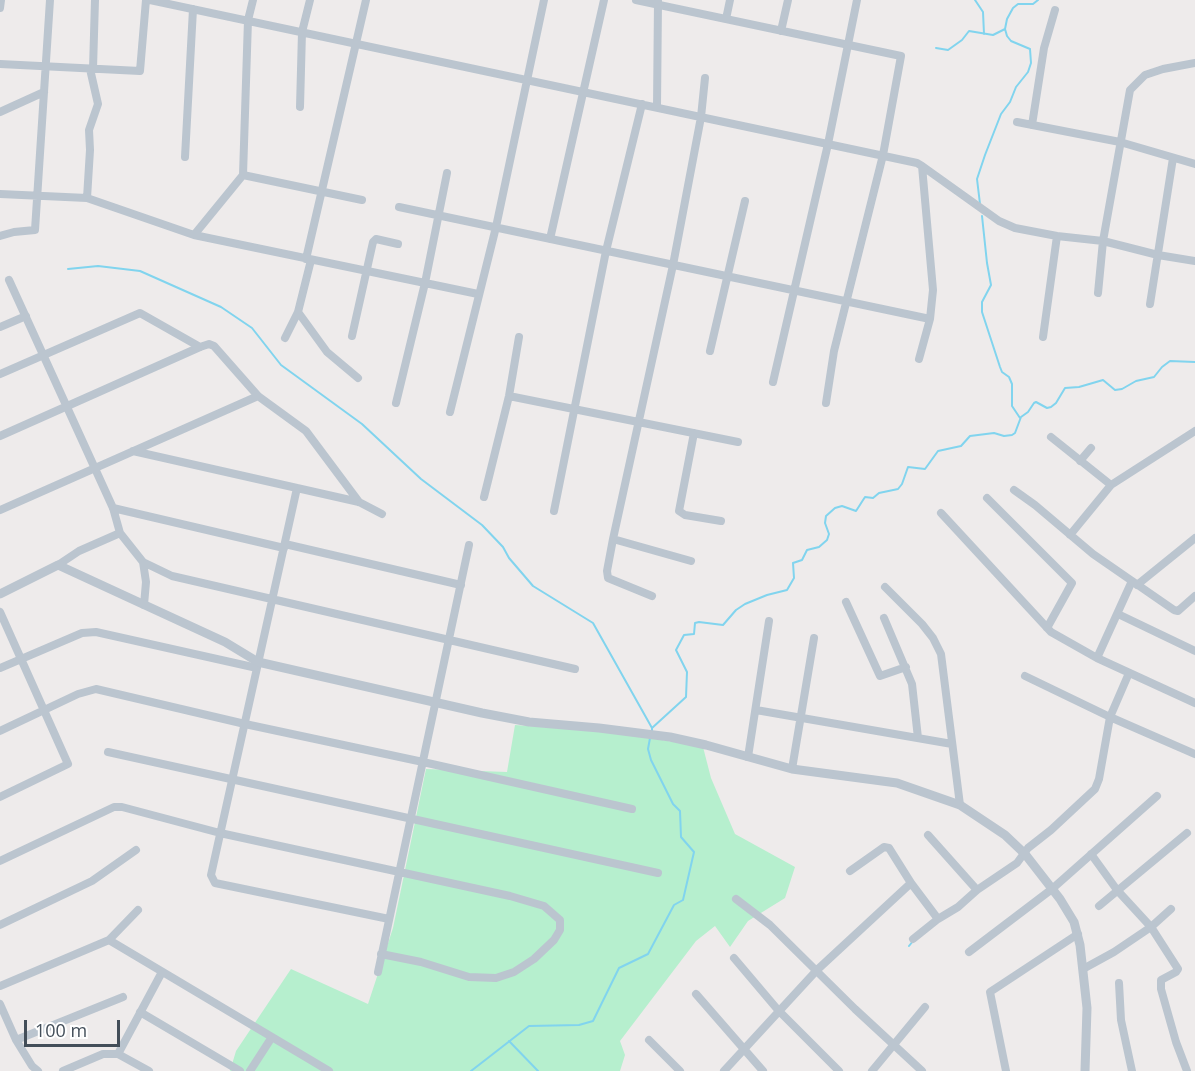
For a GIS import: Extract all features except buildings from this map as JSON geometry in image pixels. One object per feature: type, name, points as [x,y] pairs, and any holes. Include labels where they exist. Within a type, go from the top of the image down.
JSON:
[{"type":"street","points":[[0,8],[1,0]]},
{"type":"street","points":[[0,236],[35,230],[50,0]]},
{"type":"street","points":[[87,198],[90,150],[88,130],[98,104],[92,69],[95,0]]},
{"type":"street","points":[[0,64],[140,71],[148,0],[913,161],[999,221],[1014,228],[1103,241],[1158,255],[1195,261]]},
{"type":"street","points":[[194,235],[243,175],[248,20],[253,0]]},
{"type":"street","points":[[300,107],[302,32],[310,0]]},
{"type":"street","points":[[285,338],[298,312],[322,191],[366,0]]},
{"type":"street","points":[[450,412],[496,227],[544,0]]},
{"type":"street","points":[[550,239],[604,0]]},
{"type":"street","points":[[636,0],[658,2],[726,19],[901,56],[883,155],[831,366],[826,403]]},
{"type":"street","points":[[726,19],[730,0]]},
{"type":"street","points":[[781,31],[788,0]]},
{"type":"street","points":[[773,382],[828,144],[857,0]]},
{"type":"street","points":[[657,107],[658,2]]},
{"type":"street","points":[[185,157],[193,9]]},
{"type":"street","points":[[1032,125],[1044,48],[1055,10]]},
{"type":"street","points":[[1098,293],[1103,241],[1127,96],[1134,84],[1145,75],[1195,63]]},
{"type":"street","points":[[652,596],[608,578],[607,571],[673,265],[701,117],[705,78]]},
{"type":"street","points":[[0,112],[44,92]]},
{"type":"street","points":[[554,511],[606,251],[642,104]]},
{"type":"street","points":[[1017,122],[1120,142],[1195,164]]},
{"type":"street","points":[[1150,304],[1173,158]]},
{"type":"street","points":[[919,359],[930,319],[933,290],[922,166]]},
{"type":"street","points":[[396,403],[425,283],[447,173]]},
{"type":"street","points":[[243,175],[362,200]]},
{"type":"street","points":[[0,194],[87,198],[194,235],[478,294]]},
{"type":"street","points":[[710,351],[745,201]]},
{"type":"street","points":[[399,207],[930,319]]},
{"type":"street","points":[[1043,337],[1057,236]]},
{"type":"street","points":[[352,336],[373,242],[376,239],[398,244]]},
{"type":"street","points":[[9,280],[113,508],[120,533],[143,562],[172,576],[575,669]]},
{"type":"street","points":[[298,312],[327,352],[358,378]]},
{"type":"street","points":[[0,374],[140,313],[200,347]]},
{"type":"street","points":[[0,327],[26,316]]},
{"type":"street","points":[[484,497],[509,396],[519,336]]},
{"type":"street","points":[[0,436],[209,344],[214,346],[258,396],[306,431],[359,502]]},
{"type":"street","points":[[0,510],[258,396]]},
{"type":"street","points":[[509,396],[738,442]]},
{"type":"street","points":[[1070,535],[1111,485],[1195,431]]},
{"type":"street","points":[[694,433],[680,511],[685,515],[721,521]]},
{"type":"street","points":[[1051,437],[1111,485]]},
{"type":"street","points":[[1080,461],[1091,448]]},
{"type":"street","points":[[134,451],[359,502],[382,514]]},
{"type":"street","points":[[297,488],[211,875],[215,883],[389,920]]},
{"type":"street","points":[[1014,490],[1070,535],[1176,611],[1195,596]]},
{"type":"street","points":[[987,498],[1072,583],[1047,628]]},
{"type":"street","points":[[113,508],[461,585]]},
{"type":"street","points":[[941,513],[1056,635],[1097,658],[1195,703]]},
{"type":"street","points":[[0,594],[58,565],[79,551],[120,533]]},
{"type":"street","points":[[1097,658],[1135,583],[1195,538]]},
{"type":"street","points":[[613,539],[691,561]]},
{"type":"street","points":[[378,972],[469,545]]},
{"type":"street","points":[[143,562],[146,582],[144,604]]},
{"type":"street","points":[[58,565],[225,642],[258,665]]},
{"type":"street","points":[[885,587],[921,624],[941,654],[960,805]]},
{"type":"street","points":[[846,602],[880,676],[906,667]]},
{"type":"street","points":[[0,612],[68,764],[0,797]]},
{"type":"street","points":[[1118,614],[1195,651]]},
{"type":"street","points":[[884,618],[906,667],[915,697],[918,738]]},
{"type":"street","points":[[748,757],[769,621]]},
{"type":"street","points":[[0,668],[82,633],[96,632],[529,722],[670,737],[792,769],[897,783],[960,805],[1005,835],[1025,854],[1067,909],[1078,934],[1083,969],[1087,1023],[1085,1071]]},
{"type":"street","points":[[792,769],[814,638]]},
{"type":"street","points":[[912,939],[1017,863],[1028,848],[1095,789],[1099,780],[1110,717],[1129,673]]},
{"type":"street","points":[[1025,676],[1110,717],[1195,754]]},
{"type":"street","points":[[0,731],[87,690],[96,689],[244,724],[632,809]]},
{"type":"street","points":[[756,710],[952,744]]},
{"type":"street","points":[[108,752],[658,873]]},
{"type":"street","points":[[969,952],[1052,889],[1157,796]]},
{"type":"street","points":[[0,861],[114,807],[122,807],[220,833],[533,902],[544,906],[560,920],[560,930],[554,940],[534,959],[514,972],[496,978],[469,977],[422,962],[381,954]]},
{"type":"street","points":[[1099,906],[1187,833]]},
{"type":"street","points":[[928,835],[977,890]]},
{"type":"street","points":[[850,871],[887,847],[938,919]]},
{"type":"street","points":[[0,925],[92,881],[136,850]]},
{"type":"street","points":[[1091,854],[1118,890],[1151,927],[1178,969],[1161,980],[1161,989],[1187,1071]]},
{"type":"street","points":[[724,1071],[817,970],[911,883]]},
{"type":"street","points":[[736,899],[770,924],[922,1071]]},
{"type":"street","points":[[1083,969],[1151,927],[1171,909]]},
{"type":"street","points":[[0,986],[109,940],[138,910]]},
{"type":"street","points":[[1006,1071],[990,992],[1078,934]]},
{"type":"street","points":[[109,940],[329,1071]]},
{"type":"street","points":[[734,958],[778,1010],[839,1071]]},
{"type":"street","points":[[118,1054],[162,972]]},
{"type":"street","points":[[1119,983],[1121,1020],[1132,1071]]},
{"type":"street","points":[[696,994],[763,1071]]},
{"type":"street","points":[[16,1040],[123,997]]},
{"type":"street","points":[[0,1004],[16,1040],[32,1066],[38,1071]]},
{"type":"street","points":[[872,1071],[925,1007]]},
{"type":"street","points":[[140,1012],[240,1071]]},
{"type":"street","points":[[250,1071],[272,1037]]},
{"type":"street","points":[[649,1040],[680,1071]]},
{"type":"street","points":[[63,1071],[103,1054],[118,1054],[149,1071]]},
{"type":"green space","points":[[515,725],[622,733],[703,747],[711,778],[735,834],[795,867],[785,898],[748,921],[730,947],[715,926],[696,941],[620,1041],[625,1055],[620,1071],[230,1071],[236,1051],[291,969],[368,1004],[393,928],[426,769],[507,772]]},
{"type":"waterway","points":[[975,0],[983,12],[984,34]]},
{"type":"waterway","points":[[980,204],[977,179],[985,155],[1001,114],[1010,102],[1016,87],[1028,72],[1031,63],[1030,49],[1011,41],[1007,36],[1005,29],[1007,19],[1018,4],[1033,4],[1038,0]]},
{"type":"waterway","points":[[936,48],[948,50],[962,40],[969,31],[993,35],[1005,29]]},
{"type":"waterway","points":[[982,216],[991,285],[982,302],[982,312],[1002,372],[1009,377],[1012,384],[1012,406],[1020,418]]},
{"type":"waterway","points":[[68,269],[98,266],[140,271],[221,307],[252,328],[281,365],[362,424],[421,479],[482,525],[503,547],[509,558],[533,586],[593,623],[652,728]]},
{"type":"waterway","points":[[652,732],[652,728],[686,697],[687,672],[676,650],[684,635],[694,634],[695,623],[723,625],[736,610],[745,604],[787,590],[794,578],[793,563],[802,560],[807,550],[819,547],[827,540],[829,534],[825,523],[826,516],[835,508],[842,506],[856,511],[865,497],[873,498],[879,493],[898,489],[908,467],[925,469],[938,451],[961,446],[970,436],[994,433],[1004,436],[1012,435],[1021,417],[1034,403],[1047,408],[1051,407],[1065,388],[1079,387],[1103,380],[1115,390],[1122,389],[1136,381],[1154,377],[1170,361],[1195,362]]},
{"type":"waterway","points":[[471,1071],[529,1026],[579,1025],[593,1021],[619,968],[648,954],[674,905],[683,900],[694,852],[681,837],[680,811],[673,804],[651,760],[648,749],[650,738]]},
{"type":"waterway","points":[[909,946],[913,941]]},
{"type":"waterway","points":[[509,1041],[538,1071]]}]
